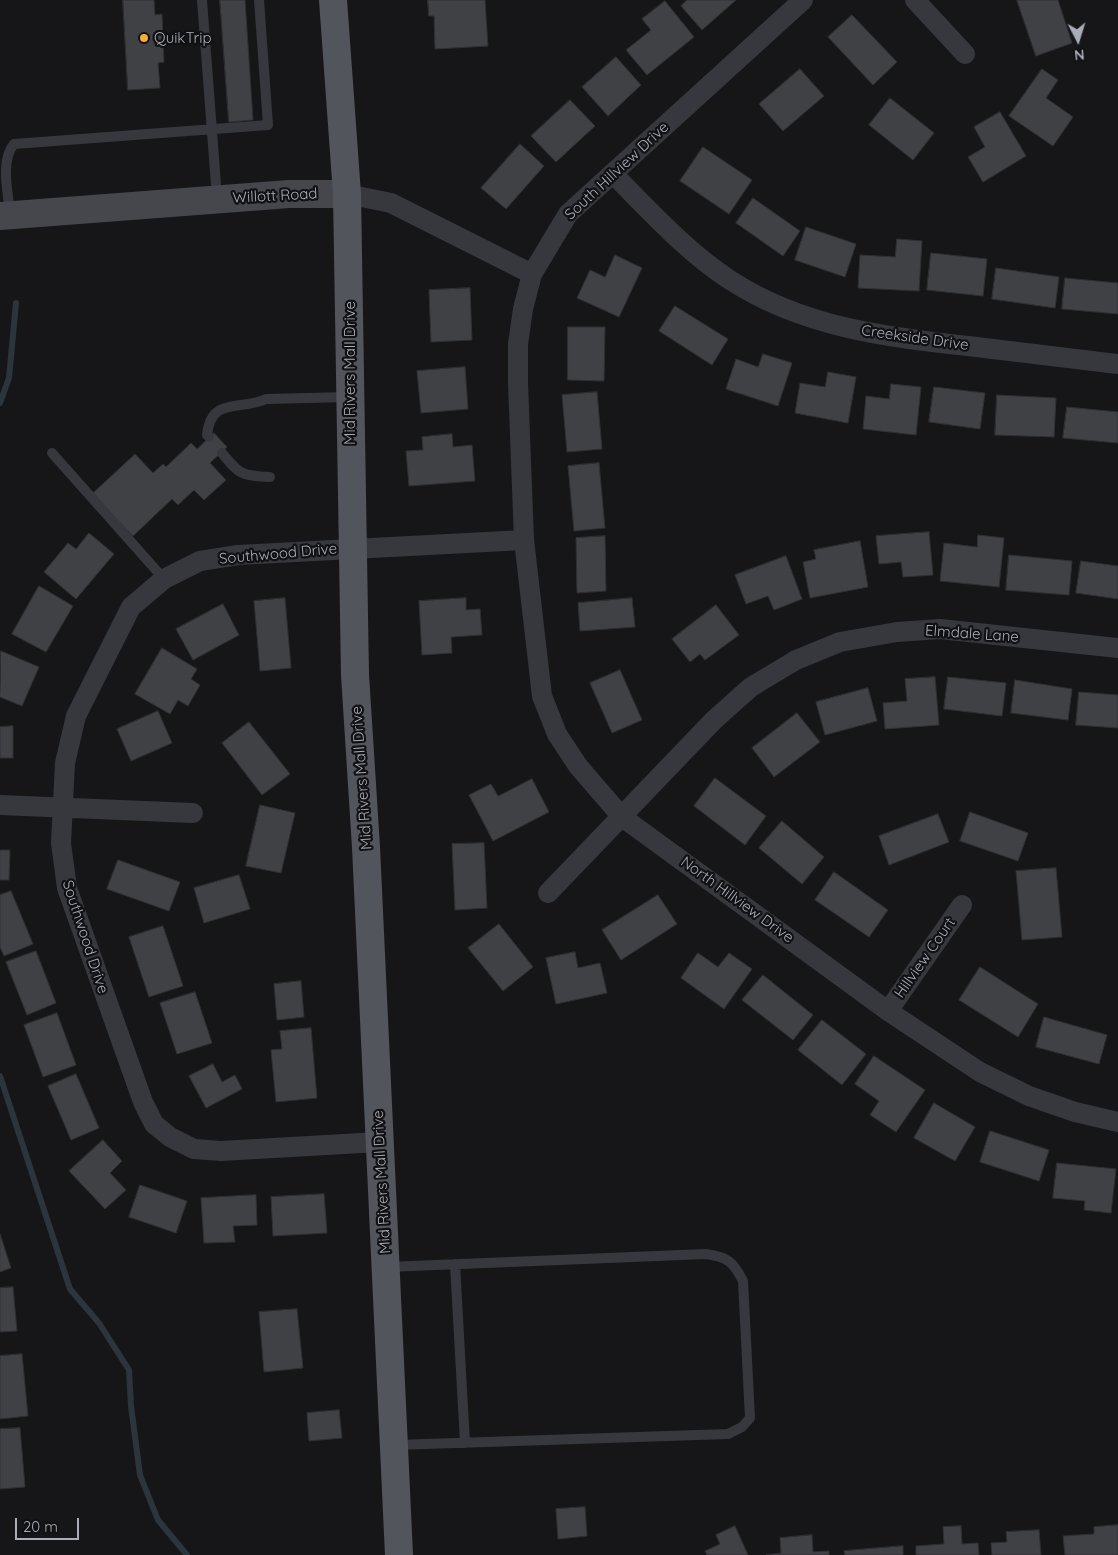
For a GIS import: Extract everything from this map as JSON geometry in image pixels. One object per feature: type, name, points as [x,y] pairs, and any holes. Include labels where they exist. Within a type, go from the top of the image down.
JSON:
[{"type":"main road","name":"Mid Rivers Mall Drive","points":[[332,0],[347,194],[351,396],[351,548],[355,675],[366,847],[399,1555]]},
{"type":"main road","name":"Willott Road","points":[[5,216],[289,194],[347,194]]},
{"type":"street","name":"South Hillview Drive","points":[[524,540],[518,344],[523,309],[532,274],[568,214],[803,0]]},
{"type":"street","points":[[915,0],[964,54]]},
{"type":"street","name":"Creekside Drive","points":[[614,174],[686,248],[731,281],[779,306],[820,321],[882,336],[1118,364]]},
{"type":"street","name":"Willott Road","points":[[347,194],[391,203],[532,274]]},
{"type":"street","name":"Southwood Drive","points":[[379,1142],[221,1151],[194,1149],[170,1137],[154,1124],[142,1102],[67,888],[61,843],[64,763],[76,716],[130,607],[164,579],[200,561],[238,555],[524,540]]},
{"type":"street","name":"North Hillview Drive","points":[[524,540],[542,696],[557,734],[578,766],[622,817],[888,1011],[980,1072],[1029,1096],[1075,1112],[1118,1122]]},
{"type":"street","name":"Elmdale Lane","points":[[548,894],[714,720],[750,688],[796,660],[840,642],[897,632],[940,629],[1118,648]]},
{"type":"street","points":[[0,805],[193,813]]},
{"type":"street","name":"Hillview Court","points":[[888,1011],[962,905]]},
{"type":"lane","points":[[202,0],[217,200]]},
{"type":"lane","points":[[5,216],[6,165],[9,150],[14,144],[268,124],[259,0]]},
{"type":"lane","points":[[209,438],[207,435],[208,426],[219,410],[230,405],[255,404],[266,399],[351,396]]},
{"type":"lane","points":[[52,453],[164,579]]},
{"type":"lane","points":[[222,453],[238,473],[248,476],[270,477]]},
{"type":"lane","points":[[386,1267],[706,1254],[724,1256],[737,1268],[743,1281],[750,1418],[742,1428],[728,1434],[394,1445]]},
{"type":"lane","points":[[455,1264],[465,1443]]},
{"type":"building","name":"QuikTrip","points":[[123,0],[154,0],[155,15],[162,14],[164,62],[158,63],[160,88],[128,90]]},
{"type":"building","name":"QuikTrip","points":[[220,0],[245,0],[253,120],[229,122]]},
{"type":"building","points":[[428,0],[485,0],[488,46],[435,49],[434,16],[429,16]]},
{"type":"building","points":[[687,0],[736,0],[702,30],[681,6]]},
{"type":"building","points":[[1017,0],[1058,0],[1072,43],[1036,56]]},
{"type":"building","points":[[665,1],[694,37],[647,75],[626,50],[651,30],[642,19]]},
{"type":"building","points":[[852,15],[897,62],[873,85],[828,37]]},
{"type":"building","points":[[616,57],[641,85],[608,116],[582,87]]},
{"type":"building","points":[[800,69],[824,96],[783,131],[759,104]]},
{"type":"building","points":[[1042,69],[1058,80],[1046,98],[1073,117],[1053,146],[1009,116]]},
{"type":"building","points":[[890,98],[934,133],[913,160],[869,125]]},
{"type":"building","points":[[570,100],[595,126],[556,162],[531,136]]},
{"type":"building","points":[[1000,112],[1026,156],[983,182],[968,157],[985,147],[974,127]]},
{"type":"building","points":[[520,144],[544,166],[506,209],[481,188]]},
{"type":"building","points":[[703,147],[752,180],[729,214],[680,181]]},
{"type":"building","points":[[753,198],[800,231],[783,256],[736,223]]},
{"type":"building","points":[[806,227],[856,244],[845,277],[795,260]]},
{"type":"building","points":[[897,239],[922,241],[919,291],[858,288],[860,255],[895,257]]},
{"type":"building","points":[[931,253],[987,259],[983,296],[927,290]]},
{"type":"building","points":[[615,255],[642,268],[619,317],[577,298],[590,270],[605,277]]},
{"type":"building","points":[[996,268],[1059,277],[1055,308],[992,299]]},
{"type":"building","points":[[1065,278],[1118,283],[1118,314],[1062,309]]},
{"type":"building","points":[[470,288],[472,340],[431,342],[429,290]]},
{"type":"building","points":[[675,306],[728,339],[712,365],[659,331]]},
{"type":"building","points":[[568,327],[605,327],[604,381],[568,380]]},
{"type":"building","points":[[763,354],[792,363],[778,406],[726,389],[736,359],[758,367]]},
{"type":"building","points":[[465,367],[468,409],[421,413],[417,371]]},
{"type":"building","points":[[828,372],[856,377],[848,423],[795,413],[800,383],[825,387]]},
{"type":"building","points":[[891,384],[921,387],[916,435],[863,429],[866,396],[889,399]]},
{"type":"building","points":[[934,387],[985,393],[980,429],[929,422]]},
{"type":"building","points":[[597,392],[602,449],[567,452],[562,395]]},
{"type":"building","points":[[997,395],[1056,398],[1054,437],[995,435]]},
{"type":"building","points":[[1067,407],[1118,412],[1118,443],[1063,438]]},
{"type":"building","points":[[214,433],[227,447],[210,463],[226,480],[204,500],[194,490],[178,505],[172,499],[133,536],[92,494],[135,454],[153,473],[163,464],[166,467],[191,443],[197,449]]},
{"type":"building","points":[[452,434],[453,447],[472,445],[475,481],[409,486],[406,451],[423,450],[422,437]]},
{"type":"building","points":[[599,463],[605,528],[574,531],[568,466]]},
{"type":"building","points":[[929,532],[933,575],[903,577],[901,562],[879,564],[876,536]]},
{"type":"building","points":[[89,533],[114,554],[76,599],[44,572],[68,543],[76,549]]},
{"type":"building","points":[[978,535],[1004,538],[999,587],[940,581],[944,543],[977,547]]},
{"type":"building","points":[[605,536],[606,591],[577,593],[576,538]]},
{"type":"building","points":[[860,541],[868,587],[810,598],[803,562],[816,559],[814,550]]},
{"type":"building","points":[[1009,555],[1072,561],[1069,595],[1006,590]]},
{"type":"building","points":[[786,556],[802,599],[774,610],[768,596],[746,604],[735,575]]},
{"type":"building","points":[[1081,561],[1118,566],[1118,599],[1076,593]]},
{"type":"building","points":[[39,586],[73,606],[46,652],[12,634]]},
{"type":"building","points":[[285,598],[291,668],[260,671],[254,601]]},
{"type":"building","points":[[466,598],[466,610],[480,609],[482,635],[451,637],[452,653],[422,655],[419,601]]},
{"type":"building","points":[[632,598],[635,627],[580,631],[578,603]]},
{"type":"building","points":[[223,604],[239,635],[193,660],[176,629]]},
{"type":"building","points":[[716,605],[739,635],[705,660],[700,654],[690,662],[672,639]]},
{"type":"building","points":[[162,648],[197,669],[191,679],[200,685],[188,706],[178,700],[170,714],[135,694]]},
{"type":"building","points":[[1,651],[39,667],[22,706],[0,697]]},
{"type":"building","points":[[620,670],[642,720],[612,733],[590,683]]},
{"type":"building","points":[[935,677],[939,725],[885,729],[883,703],[907,701],[905,679]]},
{"type":"building","points":[[948,677],[1006,683],[1002,716],[944,709]]},
{"type":"building","points":[[1015,680],[1072,689],[1068,720],[1011,713]]},
{"type":"building","points":[[868,688],[877,721],[825,735],[816,702]]},
{"type":"building","points":[[1079,692],[1118,695],[1118,728],[1076,725]]},
{"type":"building","points":[[158,711],[172,743],[131,761],[117,729]]},
{"type":"building","points":[[797,713],[820,742],[774,777],[752,748]]},
{"type":"building","points":[[249,722],[290,774],[262,795],[222,743]]},
{"type":"building","points":[[13,726],[13,758],[0,758],[0,727]]},
{"type":"building","points":[[715,778],[766,816],[745,845],[694,806]]},
{"type":"building","points":[[532,779],[549,812],[493,841],[469,795],[491,784],[498,796]]},
{"type":"building","points":[[260,805],[295,813],[281,873],[246,866]]},
{"type":"building","points":[[970,812],[1028,833],[1018,861],[960,841]]},
{"type":"building","points":[[938,814],[949,842],[889,865],[879,836]]},
{"type":"building","points":[[782,821],[824,857],[802,884],[759,848]]},
{"type":"building","points":[[484,843],[487,908],[455,910],[452,844]]},
{"type":"building","points":[[0,850],[10,850],[9,880],[0,880]]},
{"type":"building","points":[[118,860],[180,882],[169,911],[107,889]]},
{"type":"building","points":[[1056,868],[1062,937],[1022,940],[1016,871]]},
{"type":"building","points":[[834,872],[888,910],[869,937],[815,900]]},
{"type":"building","points":[[239,875],[250,909],[204,923],[194,888]]},
{"type":"building","points":[[11,891],[33,944],[4,956],[0,947],[0,895]]},
{"type":"building","points":[[658,895],[677,924],[621,960],[602,930]]},
{"type":"building","points":[[499,924],[533,967],[503,991],[468,948]]},
{"type":"building","points":[[163,926],[183,986],[149,997],[129,937]]},
{"type":"building","points":[[36,951],[56,1003],[27,1015],[6,962]]},
{"type":"building","points":[[575,952],[578,968],[600,963],[607,993],[556,1004],[546,958]]},
{"type":"building","points":[[698,953],[718,967],[729,953],[752,969],[724,1009],[681,978]]},
{"type":"building","points":[[980,967],[1038,1004],[1018,1037],[959,1000]]},
{"type":"building","points":[[763,975],[813,1015],[793,1040],[742,1000]]},
{"type":"building","points":[[301,981],[304,1017],[277,1020],[274,984]]},
{"type":"building","points":[[195,992],[212,1043],[177,1054],[160,1003]]},
{"type":"building","points":[[57,1013],[76,1065],[43,1077],[24,1025]]},
{"type":"building","points":[[1044,1017],[1107,1035],[1099,1064],[1036,1047]]},
{"type":"building","points":[[822,1020],[866,1054],[842,1085],[798,1050]]},
{"type":"building","points":[[311,1028],[317,1098],[276,1102],[271,1050],[282,1049],[280,1031]]},
{"type":"building","points":[[874,1056],[925,1090],[896,1132],[870,1115],[879,1101],[855,1084]]},
{"type":"building","points":[[213,1064],[222,1082],[235,1075],[242,1089],[206,1108],[189,1076]]},
{"type":"building","points":[[76,1074],[99,1128],[71,1140],[48,1086]]},
{"type":"building","points":[[934,1103],[975,1127],[955,1161],[914,1138]]},
{"type":"building","points":[[990,1131],[1049,1150],[1039,1181],[980,1162]]},
{"type":"building","points":[[103,1140],[122,1161],[110,1173],[126,1190],[105,1209],[69,1171]]},
{"type":"building","points":[[1057,1163],[1116,1169],[1111,1213],[1084,1210],[1085,1201],[1053,1198]]},
{"type":"building","points":[[140,1185],[187,1201],[176,1233],[129,1217]]},
{"type":"building","points":[[324,1194],[327,1233],[273,1236],[271,1197]]},
{"type":"building","points":[[256,1195],[257,1225],[233,1226],[235,1242],[204,1243],[201,1198]]},
{"type":"building","points":[[0,1234],[11,1268],[0,1272]]},
{"type":"building","points":[[13,1287],[17,1331],[0,1332],[0,1288]]},
{"type":"building","points":[[297,1309],[303,1368],[264,1372],[259,1312]]},
{"type":"building","points":[[22,1354],[28,1416],[0,1419],[0,1356]]},
{"type":"building","points":[[339,1410],[342,1438],[309,1441],[307,1413]]},
{"type":"building","points":[[20,1428],[25,1487],[0,1489],[0,1429]]},
{"type":"building","points":[[585,1507],[587,1536],[558,1539],[556,1509]]},
{"type":"building","points":[[1118,1525],[1118,1555],[1065,1555],[1063,1536],[1094,1534],[1094,1527]]},
{"type":"building","points":[[735,1526],[748,1555],[707,1555],[705,1551],[720,1544],[716,1535]]},
{"type":"building","points":[[961,1526],[962,1544],[978,1543],[979,1555],[916,1555],[916,1546],[944,1544],[943,1527]]},
{"type":"building","points":[[1039,1530],[1041,1555],[992,1555],[991,1543],[1007,1542],[1006,1532]]},
{"type":"building","points":[[812,1535],[813,1552],[829,1551],[829,1555],[766,1555],[781,1553],[780,1538]]},
{"type":"building","points":[[903,1546],[903,1555],[845,1555],[844,1551]]},
{"type":"waterway","points":[[0,403],[9,378],[16,303]]},
{"type":"waterway","points":[[0,1076],[70,1289],[99,1323],[129,1370],[131,1406],[140,1475],[158,1520],[187,1555]]},
{"type":"place","name":"QuikTrip","points":[[144,38]]}]
